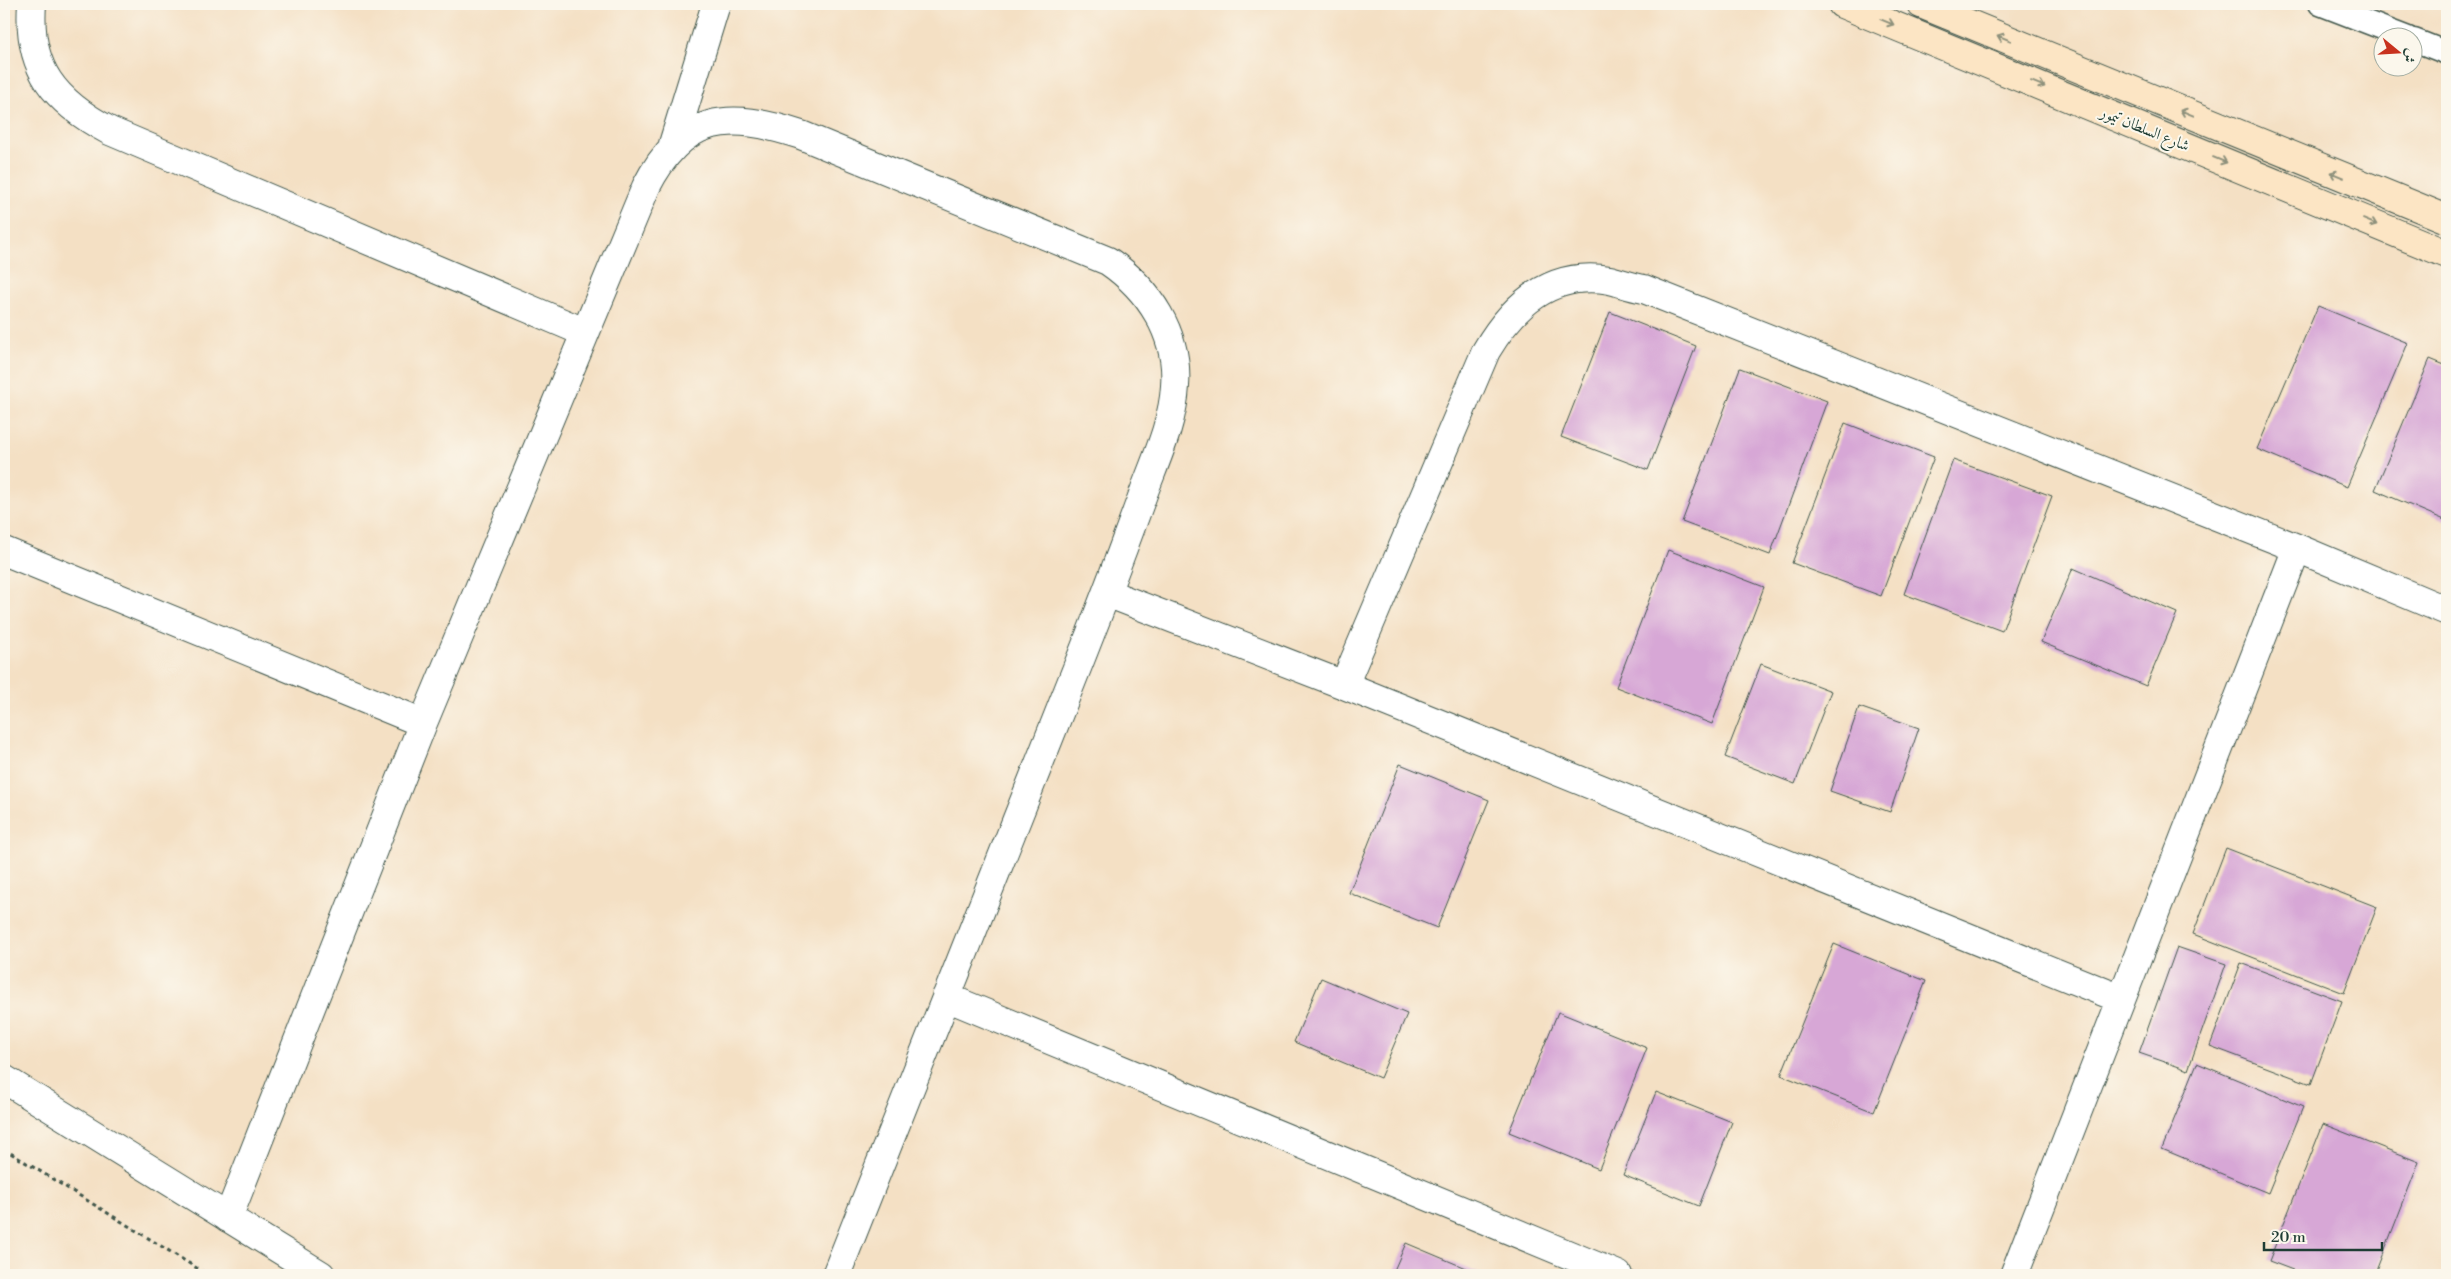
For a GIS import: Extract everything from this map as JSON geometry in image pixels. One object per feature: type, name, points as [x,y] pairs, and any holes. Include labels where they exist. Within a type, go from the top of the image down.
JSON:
[{"type":"main road","name":"شارع السلطان تيمور","points":[[1842,4],[2447,254]]},
{"type":"main road","name":"شارع السلطان تيمور","points":[[1921,4],[2447,219]]},
{"type":"street","points":[[32,4],[31,34],[34,50],[46,80],[55,93],[90,121],[584,332]]},
{"type":"street","points":[[673,144],[716,4]]},
{"type":"street","points":[[228,1218],[423,723],[584,332],[657,164],[673,144],[694,129],[736,121],[757,122],[778,127],[1088,251],[1126,273],[1155,306],[1167,330],[1174,356],[1176,383],[1172,413],[1107,593],[836,1275]]},
{"type":"street","points":[[1344,686],[1486,351],[1500,327],[1522,303],[1548,288],[1586,279],[1609,280],[1644,290],[2297,548],[2447,610]]},
{"type":"street","points":[[2014,1275],[2297,548]]},
{"type":"street","points":[[4,551],[423,723]]},
{"type":"street","points":[[1107,593],[1344,686],[2121,999]]},
{"type":"street","points":[[946,997],[1618,1275]]},
{"type":"street","points":[[4,1080],[321,1275]]},
{"type":"lane","points":[[2320,4],[2382,28]]},
{"type":"lane","points":[[2424,44],[2447,52]]},
{"type":"path","points":[[4,1149],[208,1275]]},
{"type":"building","points":[[2318,306],[2408,343],[2347,487],[2257,449]]},
{"type":"building","points":[[1610,312],[1696,346],[1648,470],[1561,437]]},
{"type":"building","points":[[2430,359],[2447,366],[2447,521],[2375,490]]},
{"type":"building","points":[[1740,368],[1827,401],[1770,555],[1682,522]]},
{"type":"building","points":[[1845,423],[1934,457],[1881,596],[1792,563]]},
{"type":"building","points":[[1953,460],[2052,496],[2002,631],[1904,594]]},
{"type":"building","points":[[1668,550],[1764,587],[1712,724],[1616,687]]},
{"type":"building","points":[[2073,568],[2177,613],[2146,686],[2041,642]]},
{"type":"building","points":[[1761,664],[1831,691],[1795,784],[1725,757]]},
{"type":"building","points":[[1859,707],[1919,728],[1890,812],[1830,791]]},
{"type":"building","points":[[1400,764],[1489,800],[1437,928],[1349,893]]},
{"type":"building","points":[[2226,848],[2377,907],[2344,993],[2193,934]]},
{"type":"building","points":[[1834,944],[1926,981],[1874,1112],[1781,1075]]},
{"type":"building","points":[[2177,947],[2226,964],[2188,1070],[2139,1053]]},
{"type":"building","points":[[2241,963],[2342,1001],[2311,1084],[2210,1046]]},
{"type":"building","points":[[1321,978],[1407,1014],[1380,1078],[1294,1042]]},
{"type":"building","points":[[1558,1012],[1647,1048],[1599,1169],[1509,1132]]},
{"type":"building","points":[[2197,1063],[2303,1107],[2268,1193],[2162,1149]]},
{"type":"building","points":[[1656,1092],[1732,1122],[1699,1206],[1623,1175]]},
{"type":"building","points":[[2323,1124],[2419,1162],[2375,1275],[2306,1275],[2269,1261]]},
{"type":"building","points":[[1406,1243],[1482,1275],[1392,1275]]}]
